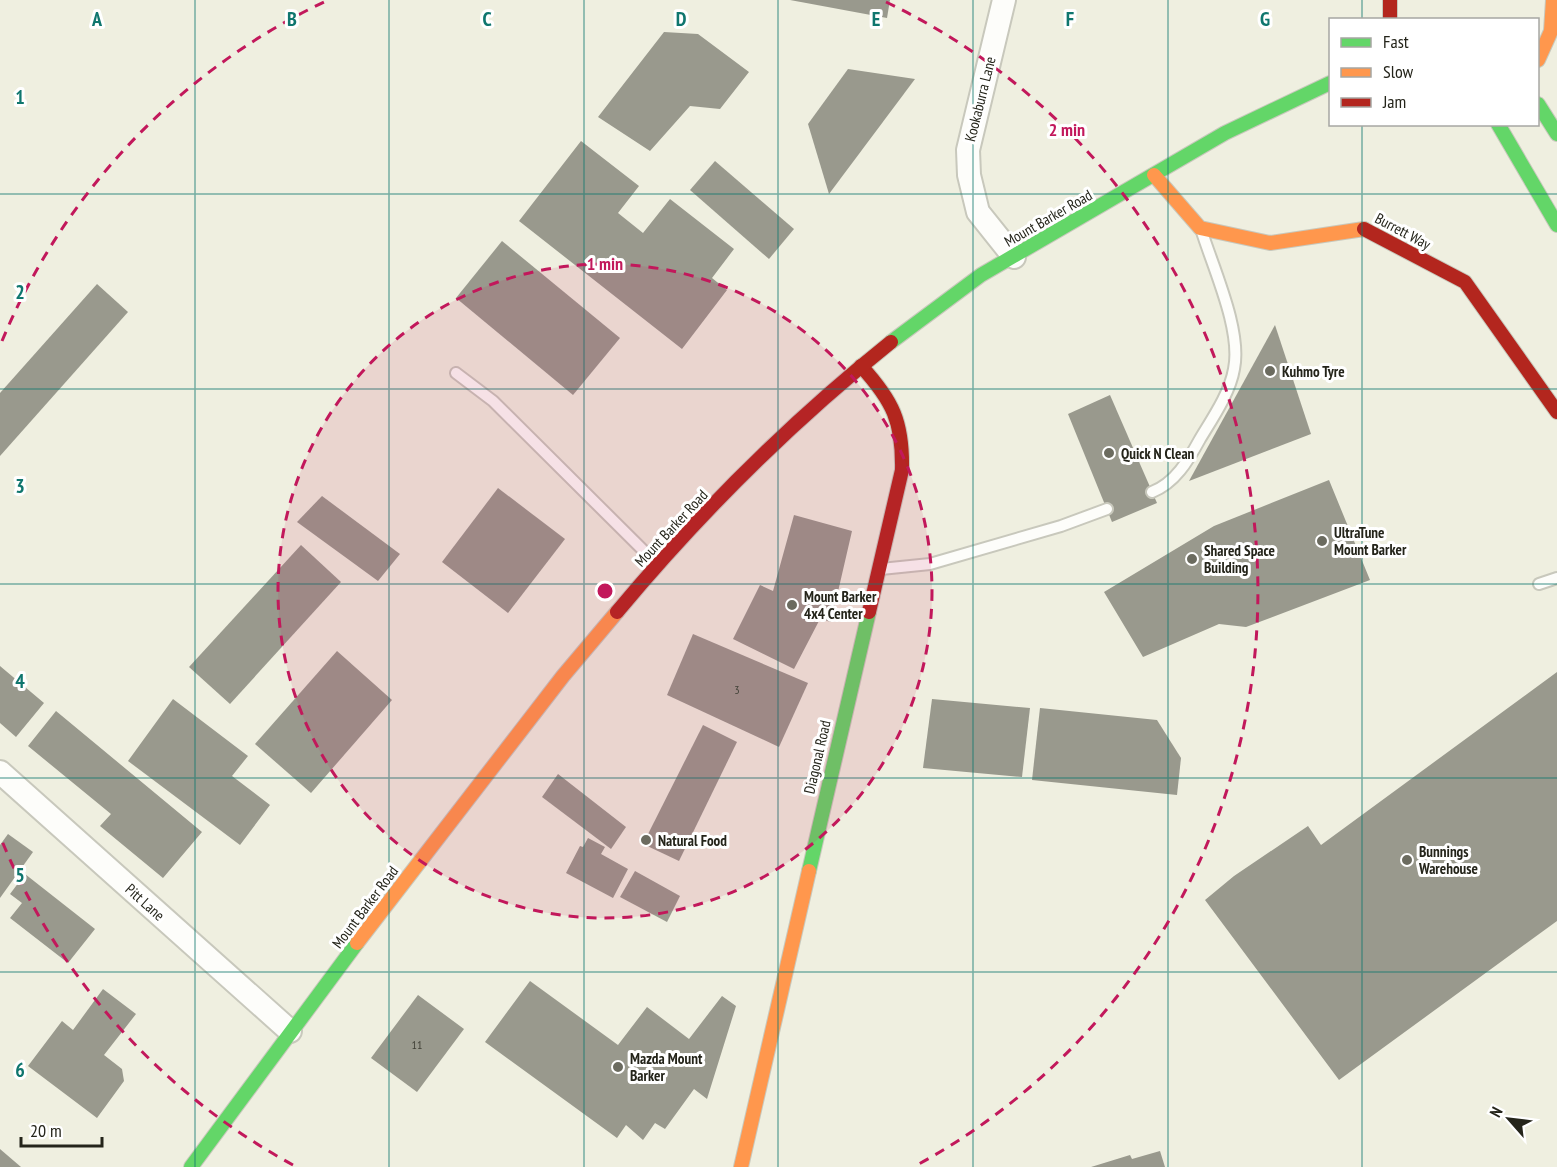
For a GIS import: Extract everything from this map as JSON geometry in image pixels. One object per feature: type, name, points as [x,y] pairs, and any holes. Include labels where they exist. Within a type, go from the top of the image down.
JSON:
[{"type":"main road","points":[[1390,0],[1390,18]]},
{"type":"main road","points":[[1539,58],[1550,37],[1555,12],[1553,0]]},
{"type":"main road","name":"Mount Barker Road","points":[[191,1167],[291,1031],[563,676],[657,564],[756,463],[861,366],[981,275],[1225,133],[1329,83]]},
{"type":"main road","points":[[1539,106],[1557,134]]},
{"type":"main road","points":[[1499,126],[1557,225]]},
{"type":"main road","points":[[1154,175],[1200,228]]},
{"type":"main road","name":"Burrett Way","points":[[1200,228],[1270,243],[1363,228],[1465,282],[1557,412]]},
{"type":"main road","name":"Diagonal Road","points":[[741,1167],[902,470],[903,436],[896,410],[881,387],[861,366]]},
{"type":"street","name":"Kookaburra Lane","points":[[1004,0],[968,150],[969,175],[978,212],[1014,257]]},
{"type":"street","name":"Pitt Lane","points":[[0,772],[291,1031]]},
{"type":"lane","points":[[1152,492],[1165,487],[1185,465],[1234,370],[1236,346],[1230,320],[1200,228]]},
{"type":"lane","points":[[456,373],[493,401],[657,564]]},
{"type":"lane","points":[[878,569],[930,564],[1061,526],[1107,509]]},
{"type":"lane","points":[[1539,584],[1557,578]]},
{"type":"building","points":[[790,0],[890,0],[887,18]]},
{"type":"building","points":[[664,32],[698,34],[749,72],[720,109],[690,106],[650,151],[598,117]]},
{"type":"building","points":[[848,69],[915,79],[829,194],[808,124]]},
{"type":"building","points":[[581,141],[639,186],[618,213],[643,233],[670,199],[734,249],[712,278],[727,290],[682,349],[519,221]]},
{"type":"building","points":[[715,161],[794,229],[769,259],[690,190]]},
{"type":"building","points":[[502,241],[620,338],[573,395],[456,298]]},
{"type":"building","points":[[97,284],[128,312],[0,456],[0,393]]},
{"type":"building","name":"Kuhmo Tyre","points":[[1275,325],[1311,434],[1189,481]]},
{"type":"building","name":"Quick N Clean","points":[[1110,395],[1157,503],[1112,522],[1068,414]]},
{"type":"building","points":[[1329,480],[1370,580],[1246,627],[1219,624],[1143,657],[1104,592],[1214,526]]},
{"type":"building","points":[[498,488],[565,539],[508,613],[442,562]]},
{"type":"building","points":[[322,496],[400,554],[378,581],[297,522]]},
{"type":"building","name":"Mount Barker 4x4 Center","points":[[794,515],[852,531],[831,622],[820,619],[794,669],[733,639],[760,585],[773,591]]},
{"type":"building","points":[[301,545],[341,582],[230,704],[189,667]]},
{"type":"building","points":[[693,634],[808,683],[779,747],[667,695]]},
{"type":"building","points":[[337,651],[392,700],[311,793],[255,744]]},
{"type":"building","points":[[0,666],[44,703],[16,737],[0,723]]},
{"type":"building","name":"Bunnings Warehouse","points":[[1557,672],[1557,921],[1339,1080],[1205,900],[1234,876],[1308,826],[1321,845]]},
{"type":"building","points":[[173,699],[248,756],[232,776],[270,805],[240,845],[128,761]]},
{"type":"building","points":[[932,699],[1030,708],[1022,777],[923,768]]},
{"type":"building","points":[[1040,708],[1157,720],[1181,758],[1177,795],[1032,780]]},
{"type":"building","points":[[56,711],[202,832],[163,878],[100,826],[111,814],[28,746]]},
{"type":"building","points":[[703,725],[737,742],[679,861],[643,844]]},
{"type":"building","points":[[558,774],[626,827],[611,849],[542,797]]},
{"type":"building","points":[[8,834],[33,852],[0,898],[0,845]]},
{"type":"building","points":[[588,838],[605,847],[601,854],[628,869],[613,898],[566,873],[580,846],[583,847]]},
{"type":"building","points":[[635,871],[680,896],[667,922],[620,897]]},
{"type":"building","points":[[25,874],[95,929],[68,963],[10,918],[22,903],[10,894]]},
{"type":"building","name":"Mazda Mount Barker","points":[[530,981],[618,1045],[647,1007],[689,1039],[722,996],[736,1006],[707,1099],[694,1089],[665,1129],[655,1123],[643,1140],[626,1125],[617,1138],[485,1042]]},
{"type":"building","points":[[103,989],[136,1014],[104,1055],[122,1069],[124,1081],[97,1118],[28,1066],[62,1021],[73,1030]]},
{"type":"building","points":[[418,995],[464,1029],[417,1092],[371,1058]]},
{"type":"building","points":[[0,1149],[21,1167],[0,1167]]},
{"type":"building","points":[[1160,1151],[1165,1167],[1091,1167],[1130,1155],[1132,1159]]},
{"type":"traffic: fast","points":[[891,342],[981,275],[1225,133],[1329,83]]},
{"type":"traffic: fast","points":[[1539,106],[1557,134]]},
{"type":"traffic: fast","points":[[1499,126],[1557,225]]},
{"type":"traffic: fast","points":[[809,871],[869,612]]},
{"type":"traffic: fast","points":[[191,1167],[357,943]]},
{"type":"traffic: slow","points":[[1539,58],[1551,31],[1553,0]]},
{"type":"traffic: slow","points":[[1154,175],[1200,228],[1270,243],[1364,229]]},
{"type":"traffic: slow","points":[[357,943],[563,676],[617,612]]},
{"type":"traffic: slow","points":[[741,1167],[809,871]]},
{"type":"traffic: jam","points":[[1390,0],[1390,18]]},
{"type":"traffic: jam","points":[[1364,229],[1465,282],[1557,412]]},
{"type":"traffic: jam","points":[[617,612],[680,540],[747,471],[817,404],[891,342]]},
{"type":"traffic: jam","points":[[861,366],[881,390],[894,413],[901,438],[902,453],[902,470],[869,612]]},
{"type":"place","name":"Kuhmo Tyre","points":[[1270,371]]},
{"type":"place","name":"Quick N Clean","points":[[1109,453]]},
{"type":"place","name":"UltraTune Mount Barker","points":[[1322,541]]},
{"type":"place","name":"Shared Space Building","points":[[1192,559]]},
{"type":"place","name":"Mount Barker 4x4 Center","points":[[792,605]]},
{"type":"place","name":"Natural Food","points":[[646,840]]},
{"type":"place","name":"Bunnings Warehouse","points":[[1407,860]]},
{"type":"place","name":"Mazda Mount Barker","points":[[618,1067]]}]
